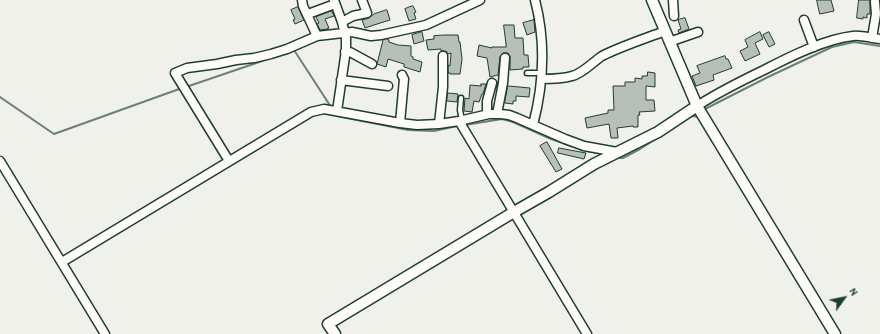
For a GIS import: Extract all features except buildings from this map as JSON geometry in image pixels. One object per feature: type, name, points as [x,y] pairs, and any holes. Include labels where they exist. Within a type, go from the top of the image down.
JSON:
[{"type":"street","points":[[302,0],[303,6],[317,36]]},
{"type":"street","points":[[342,22],[353,16],[367,13],[362,0]]},
{"type":"street","points":[[229,161],[175,73],[188,68],[271,54],[317,36],[352,32],[376,36],[426,25],[480,0]]},
{"type":"street","points":[[533,125],[540,92],[542,42],[541,28],[535,0]]},
{"type":"street","points":[[652,0],[697,106],[835,334]]},
{"type":"street","points":[[673,0],[674,16]]},
{"type":"street","points":[[308,14],[334,2],[342,22],[345,33],[345,52],[342,80],[336,111]]},
{"type":"street","points":[[334,334],[328,324],[594,164],[658,132],[715,95],[791,57],[831,40],[852,36],[876,39],[876,2]]},
{"type":"street","points":[[804,20],[814,47]]},
{"type":"street","points":[[541,76],[572,76],[594,61],[616,49],[665,31]]},
{"type":"street","points":[[669,42],[698,32]]},
{"type":"street","points":[[345,52],[350,52],[372,64]]},
{"type":"street","points":[[439,124],[443,87],[443,56]]},
{"type":"street","points":[[497,114],[503,82],[505,58]]},
{"type":"street","points":[[400,123],[404,79],[402,75]]},
{"type":"street","points":[[342,80],[388,86]]},
{"type":"street","points":[[487,114],[492,83]]},
{"type":"street","points":[[62,262],[311,112],[324,109],[417,125],[460,121],[487,114],[509,115],[565,140],[617,152]]},
{"type":"street","points":[[460,121],[587,334]]},
{"type":"street","points":[[0,162],[105,334]]},
{"type":"lane","points":[[527,73],[541,76]]},
{"type":"lane","points":[[460,98],[460,121]]},
{"type":"waterway","points":[[707,114],[705,109],[832,47],[854,42],[880,46]]},
{"type":"waterway","points":[[292,51],[294,50],[331,107]]},
{"type":"waterway","points":[[186,87],[271,58]]},
{"type":"waterway","points":[[0,97],[54,134],[182,88]]},
{"type":"waterway","points":[[335,114],[337,116],[408,130],[434,131],[457,126]]},
{"type":"waterway","points":[[615,158],[623,158],[640,149],[692,116],[700,117]]},
{"type":"waterway","points":[[465,125],[502,119],[574,147]]},
{"type":"waterway","points":[[588,151],[597,153]]}]
